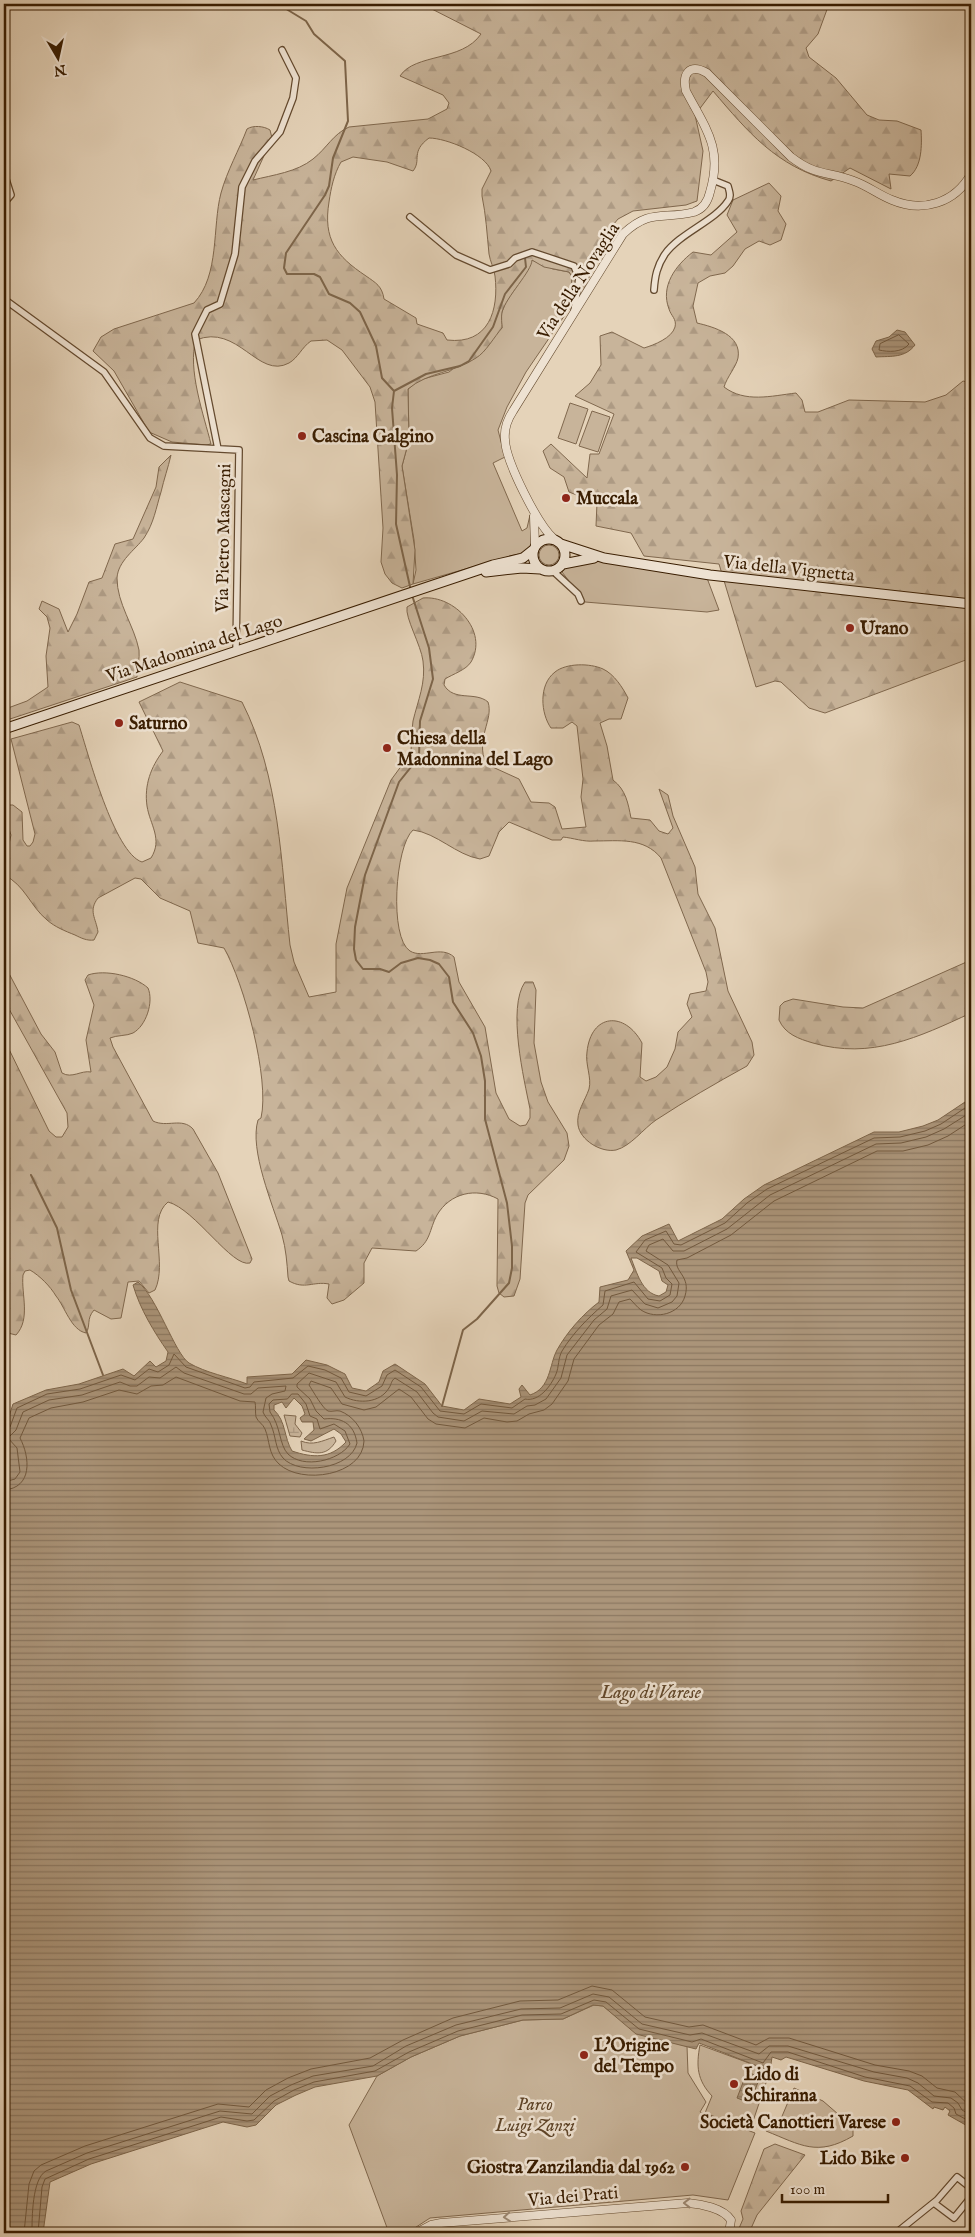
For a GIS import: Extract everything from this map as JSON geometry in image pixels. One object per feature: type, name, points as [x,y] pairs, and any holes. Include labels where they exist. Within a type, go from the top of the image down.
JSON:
[{"type":"main road","points":[[541,541],[558,542],[566,556],[563,564],[553,571],[522,568],[473,573],[493,565],[523,558],[541,541]]},
{"type":"main road","name":"Via della Vignetta","points":[[558,542],[584,553],[604,558],[710,575],[971,604]]},
{"type":"main road","points":[[534,548],[533,559],[540,569]]},
{"type":"main road","name":"Via della Vignetta","points":[[563,564],[585,558],[604,558]]},
{"type":"main road","name":"Via Madonnina del Lago","points":[[4,729],[473,573]]},
{"type":"street","points":[[218,449],[195,334],[208,310],[220,304],[235,254],[242,187],[255,161],[280,132],[294,98],[296,78],[282,50]]},
{"type":"street","name":"Via della Novaglia","points":[[558,542],[543,528],[532,509],[506,449],[506,427],[513,411],[623,234],[634,223],[649,216],[694,212],[702,208],[708,200],[716,161],[715,148],[686,91],[684,82],[686,74],[692,69],[698,68],[707,73],[791,157],[806,168],[854,181],[894,201],[921,206],[935,204],[949,198],[959,190],[971,174]]},
{"type":"street","points":[[4,173],[11,196],[4,203]]},
{"type":"street","points":[[654,290],[655,273],[666,253],[729,201],[728,186],[713,180]]},
{"type":"street","points":[[410,217],[456,255],[490,270],[532,252],[574,266],[579,278],[573,314]]},
{"type":"street","name":"Via Pietro Mascagni","points":[[4,299],[104,372],[150,438],[164,446],[239,450],[236,652]]},
{"type":"street","name":"Via della Novaglia","points":[[532,509],[536,531],[534,548]]},
{"type":"street","points":[[553,571],[578,594],[581,601]]},
{"type":"street","points":[[896,2233],[934,2203],[957,2177],[971,2188]]},
{"type":"street","points":[[934,2203],[954,2218],[971,2197]]},
{"type":"street","name":"Via dei Prati","points":[[416,2233],[431,2225],[440,2223],[681,2203],[704,2205],[726,2214],[731,2220],[729,2233]]},
{"type":"green space","points":[[422,4],[829,4],[818,34],[806,48],[809,57],[836,78],[867,115],[879,120],[897,121],[921,130],[920,155],[917,167],[910,176],[889,174],[891,189],[850,168],[831,181],[812,175],[794,166],[764,146],[713,91],[695,115],[703,151],[697,201],[686,205],[633,211],[618,219],[609,230],[582,294],[571,291],[572,276],[569,272],[544,267],[532,260],[528,271],[504,306],[502,328],[483,352],[468,363],[424,379],[408,389],[409,440],[402,466],[415,550],[413,584],[402,588],[392,583],[385,574],[381,562],[383,528],[375,402],[370,387],[342,350],[327,340],[311,341],[292,361],[278,366],[267,364],[257,359],[236,344],[224,339],[211,337],[196,340],[194,351],[195,378],[211,444],[206,445],[172,442],[149,432],[114,371],[93,351],[101,337],[114,329],[194,303],[202,292],[212,265],[221,193],[247,129],[255,127],[265,128],[270,130],[272,138],[253,180],[300,167],[318,155],[334,137],[349,127],[428,119],[447,109],[449,103],[443,95],[400,76],[416,64],[462,49],[473,43],[481,34]],"holes":[[[429,138],[455,144],[474,153],[488,165],[491,171],[482,189],[482,196],[489,254],[495,276],[496,289],[493,313],[482,331],[473,337],[461,340],[447,340],[443,333],[417,324],[416,318],[384,299],[378,285],[356,269],[340,254],[330,236],[328,226],[331,192],[341,162],[353,157],[387,162],[413,171],[417,163],[418,152],[423,143]]]},
{"type":"green space","points":[[769,183],[781,196],[778,211],[786,224],[781,240],[770,245],[759,241],[745,249],[733,266],[725,273],[710,276],[698,283],[693,306],[697,323],[725,333],[736,343],[738,350],[737,361],[724,387],[732,392],[749,397],[768,397],[796,393],[802,400],[805,412],[818,412],[849,400],[925,402],[946,395],[963,381],[971,383],[971,658],[825,713],[809,708],[781,682],[775,681],[756,687],[719,564],[644,556],[631,533],[596,526],[597,503],[569,492],[564,477],[550,468],[543,451],[551,444],[587,478],[590,454],[599,454],[614,414],[575,396],[590,383],[601,365],[600,336],[612,332],[644,348],[667,338],[675,327],[667,300],[668,284],[671,277],[681,263],[693,252],[711,255],[737,232],[727,215],[733,200]]},
{"type":"green space","points":[[532,260],[553,269],[569,272],[572,277],[569,309],[526,372],[507,407],[498,430],[505,457],[493,463],[522,531],[527,528],[530,515],[531,545],[525,552],[413,584],[416,570],[414,540],[402,466],[409,440],[408,389],[419,380],[449,372],[490,340],[502,328],[501,316],[505,305]]},
{"type":"green space","points":[[570,403],[588,409],[576,444],[558,438]]},
{"type":"green space","points":[[592,411],[610,417],[598,452],[579,446]]},
{"type":"green space","points":[[171,455],[150,527],[144,538],[120,566],[117,578],[120,597],[139,650],[137,677],[4,721],[4,705],[8,708],[27,701],[48,687],[46,656],[50,628],[47,617],[39,609],[42,601],[59,609],[68,632],[89,582],[102,578],[115,544],[133,539],[156,487],[159,467]]},
{"type":"green space","points":[[549,545],[556,548],[559,555],[556,562],[549,565],[542,562],[539,555],[542,548]]},
{"type":"green space","points":[[603,561],[707,578],[719,610],[707,612],[585,602],[562,572],[570,565]]},
{"type":"green space","points":[[423,598],[446,602],[457,609],[472,627],[475,638],[475,650],[471,662],[463,670],[445,679],[444,685],[453,693],[477,697],[488,702],[489,716],[483,738],[483,755],[486,764],[519,779],[531,802],[549,803],[555,807],[562,829],[586,827],[581,797],[583,779],[577,726],[572,722],[563,728],[551,728],[543,708],[546,684],[555,672],[560,669],[585,665],[607,671],[621,686],[628,698],[621,719],[609,719],[600,723],[607,746],[613,780],[624,792],[631,818],[650,820],[659,831],[668,834],[673,828],[659,789],[668,795],[673,816],[695,867],[698,894],[715,928],[728,991],[752,1042],[754,1055],[747,1066],[656,1120],[621,1148],[610,1150],[592,1144],[580,1131],[578,1120],[589,1089],[587,1052],[590,1039],[595,1030],[602,1024],[610,1021],[627,1025],[635,1033],[642,1043],[640,1077],[646,1081],[656,1077],[667,1067],[675,1049],[678,1032],[692,1017],[687,1004],[690,994],[706,991],[708,982],[706,972],[661,858],[647,846],[639,843],[586,841],[563,837],[561,840],[552,840],[509,822],[499,832],[489,856],[480,859],[471,857],[430,835],[413,830],[407,839],[402,854],[397,892],[399,929],[403,943],[410,951],[415,953],[443,952],[454,957],[459,982],[485,1027],[496,1093],[509,1119],[520,1126],[526,1125],[530,1118],[530,1109],[518,1044],[517,1009],[525,982],[533,982],[536,990],[534,1043],[541,1082],[548,1102],[567,1133],[569,1146],[564,1160],[528,1195],[525,1203],[520,1279],[514,1296],[504,1297],[499,1293],[497,1286],[498,1199],[490,1195],[472,1193],[456,1197],[442,1208],[427,1239],[416,1251],[372,1248],[364,1263],[364,1283],[344,1300],[332,1304],[327,1298],[329,1284],[300,1285],[289,1281],[283,1240],[259,1162],[256,1132],[258,1120],[261,1118],[263,1101],[259,1056],[247,1007],[232,964],[224,948],[198,943],[190,911],[160,898],[141,879],[135,878],[98,898],[93,911],[98,932],[94,940],[84,939],[60,929],[41,914],[17,884],[4,875],[4,851],[9,844],[11,835],[4,814],[4,805],[13,805],[22,812],[23,840],[27,846],[30,846],[33,842],[35,834],[11,739],[72,722],[79,725],[103,801],[112,822],[132,855],[142,862],[151,858],[156,845],[155,832],[146,798],[152,770],[163,751],[139,702],[180,682],[242,702],[255,731],[272,790],[281,852],[290,945],[294,962],[309,997],[336,992],[336,944],[347,888],[391,780],[402,765],[410,760],[413,721],[421,691],[424,669],[422,655],[408,618],[407,607]]},
{"type":"green space","points":[[971,960],[971,1013],[913,1038],[875,1047],[855,1049],[834,1048],[798,1038],[785,1029],[779,1020],[780,1006],[784,1002],[793,999],[843,1007],[863,1008]]},
{"type":"green space","points":[[4,964],[41,1034],[55,1052],[62,1073],[66,1075],[91,1072],[86,1040],[94,1005],[85,980],[88,975],[111,973],[136,980],[148,988],[150,994],[149,1007],[142,1025],[133,1033],[110,1038],[113,1047],[153,1121],[164,1124],[179,1123],[189,1125],[193,1129],[218,1173],[252,1259],[250,1263],[242,1262],[233,1257],[190,1215],[168,1202],[162,1210],[159,1220],[159,1267],[155,1290],[149,1293],[139,1281],[128,1282],[121,1318],[111,1319],[94,1310],[90,1316],[86,1333],[81,1331],[72,1323],[51,1289],[30,1270],[25,1271],[23,1275],[24,1314],[21,1329],[16,1335],[4,1332],[4,1194],[8,1195],[9,1185],[4,1173],[4,1039],[49,1131],[56,1137],[62,1137],[68,1127],[67,1113],[4,1000]]},
{"type":"green space","points":[[284,1415],[296,1416],[295,1424],[302,1433],[300,1437],[290,1436]]},
{"type":"green space","points":[[334,1437],[336,1441],[333,1446],[321,1453],[302,1450],[301,1441],[314,1443]]},
{"type":"green space","name":"Parco Luigi Zanzi","points":[[594,2005],[603,2006],[619,2019],[687,2046],[688,2073],[706,2102],[700,2112],[755,2133],[728,2200],[693,2195],[430,2218],[407,2233],[389,2233],[349,2125],[377,2076],[411,2057],[460,2036],[523,2020],[563,2019]]},
{"type":"green space","name":"Lido di Schiranna","points":[[700,2045],[768,2070],[769,2074],[750,2130],[705,2113],[712,2096],[703,2084],[699,2072]]},
{"type":"green space","points":[[794,2088],[823,2101],[853,2127],[853,2136],[829,2146],[809,2147],[766,2131],[770,2118],[780,2121]]},
{"type":"green space","points":[[775,2144],[805,2155],[757,2215],[749,2233],[737,2233],[743,2219],[741,2211],[764,2149]]},
{"type":"water","points":[[897,330],[905,332],[915,345],[902,354],[876,357],[872,349],[876,341],[889,337]]},
{"type":"water","name":"Lago di Varese","points":[[971,1098],[971,2128],[948,2115],[950,2111],[945,2107],[943,2110],[934,2107],[933,2109],[908,2090],[864,2081],[786,2057],[781,2060],[772,2057],[770,2071],[699,2043],[696,2049],[636,2034],[603,2006],[593,2005],[563,2019],[523,2020],[460,2036],[411,2057],[377,2076],[315,2087],[276,2105],[256,2125],[247,2127],[223,2122],[91,2164],[50,2182],[43,2233],[4,2233],[4,1472],[9,1469],[4,1432],[13,1404],[46,1390],[79,1384],[123,1369],[134,1376],[150,1361],[156,1367],[166,1361],[168,1352],[139,1303],[133,1285],[138,1282],[152,1300],[184,1358],[189,1363],[210,1372],[247,1384],[247,1377],[292,1374],[306,1360],[327,1365],[345,1374],[352,1388],[366,1391],[379,1382],[383,1371],[395,1364],[425,1384],[442,1406],[464,1410],[479,1399],[510,1404],[521,1397],[519,1389],[522,1385],[530,1395],[537,1392],[546,1382],[554,1356],[561,1343],[587,1312],[599,1302],[600,1287],[628,1280],[634,1270],[626,1251],[642,1236],[669,1224],[678,1241],[722,1219],[744,1199],[764,1185],[874,1132],[899,1132],[938,1120]],"holes":[[[631,1258],[637,1258],[659,1271],[662,1281],[668,1285],[666,1292],[659,1296],[648,1291],[641,1282]],[[294,1398],[302,1406],[305,1414],[300,1418],[302,1422],[313,1422],[314,1430],[304,1439],[311,1441],[334,1429],[341,1434],[346,1442],[334,1452],[321,1456],[292,1451],[281,1419],[274,1410],[274,1405],[282,1402],[286,1408]]]},
{"type":"water","points":[[747,2072],[760,2077],[750,2103],[737,2098]]},
{"type":"waterway","points":[[278,4],[306,21],[314,34],[345,61],[348,121],[333,158],[329,186],[286,253],[284,268],[287,274],[314,274],[320,277],[329,294],[350,303],[360,312],[376,346],[382,378],[394,391],[392,408],[397,475],[396,524],[411,591]]},
{"type":"waterway","points":[[394,391],[426,374],[460,366],[469,361],[493,327],[505,294],[526,267],[525,258]]},
{"type":"waterway","points":[[412,595],[429,648],[433,679],[420,721],[419,757],[399,782],[365,875],[355,927],[354,949],[356,960],[363,969],[380,969],[389,972],[401,963],[418,958],[439,964],[449,977],[453,1002],[473,1033],[481,1056],[485,1081],[485,1119],[507,1203],[512,1246],[512,1268],[509,1283],[477,1319],[463,1330],[442,1406]]},
{"type":"waterway","points":[[31,1175],[57,1228],[71,1290],[103,1375]]},
{"type":"place","name":"Cascina Galgino","points":[[302,436]]},
{"type":"place","name":"Muccala","points":[[566,498]]},
{"type":"place","name":"Urano","points":[[850,628]]},
{"type":"place","name":"Saturno","points":[[119,723]]},
{"type":"place","name":"Chiesa della Madonnina del Lago","points":[[387,748]]},
{"type":"place","name":"L'Origine del Tempo","points":[[584,2055]]},
{"type":"place","name":"Lido di Schiranna","points":[[734,2084]]},
{"type":"place","name":"Società Canottieri Varese","points":[[896,2122]]},
{"type":"place","name":"Lido Bike","points":[[905,2158]]},
{"type":"place","name":"Giostra Zanzilandia dal 1962","points":[[685,2167]]}]
